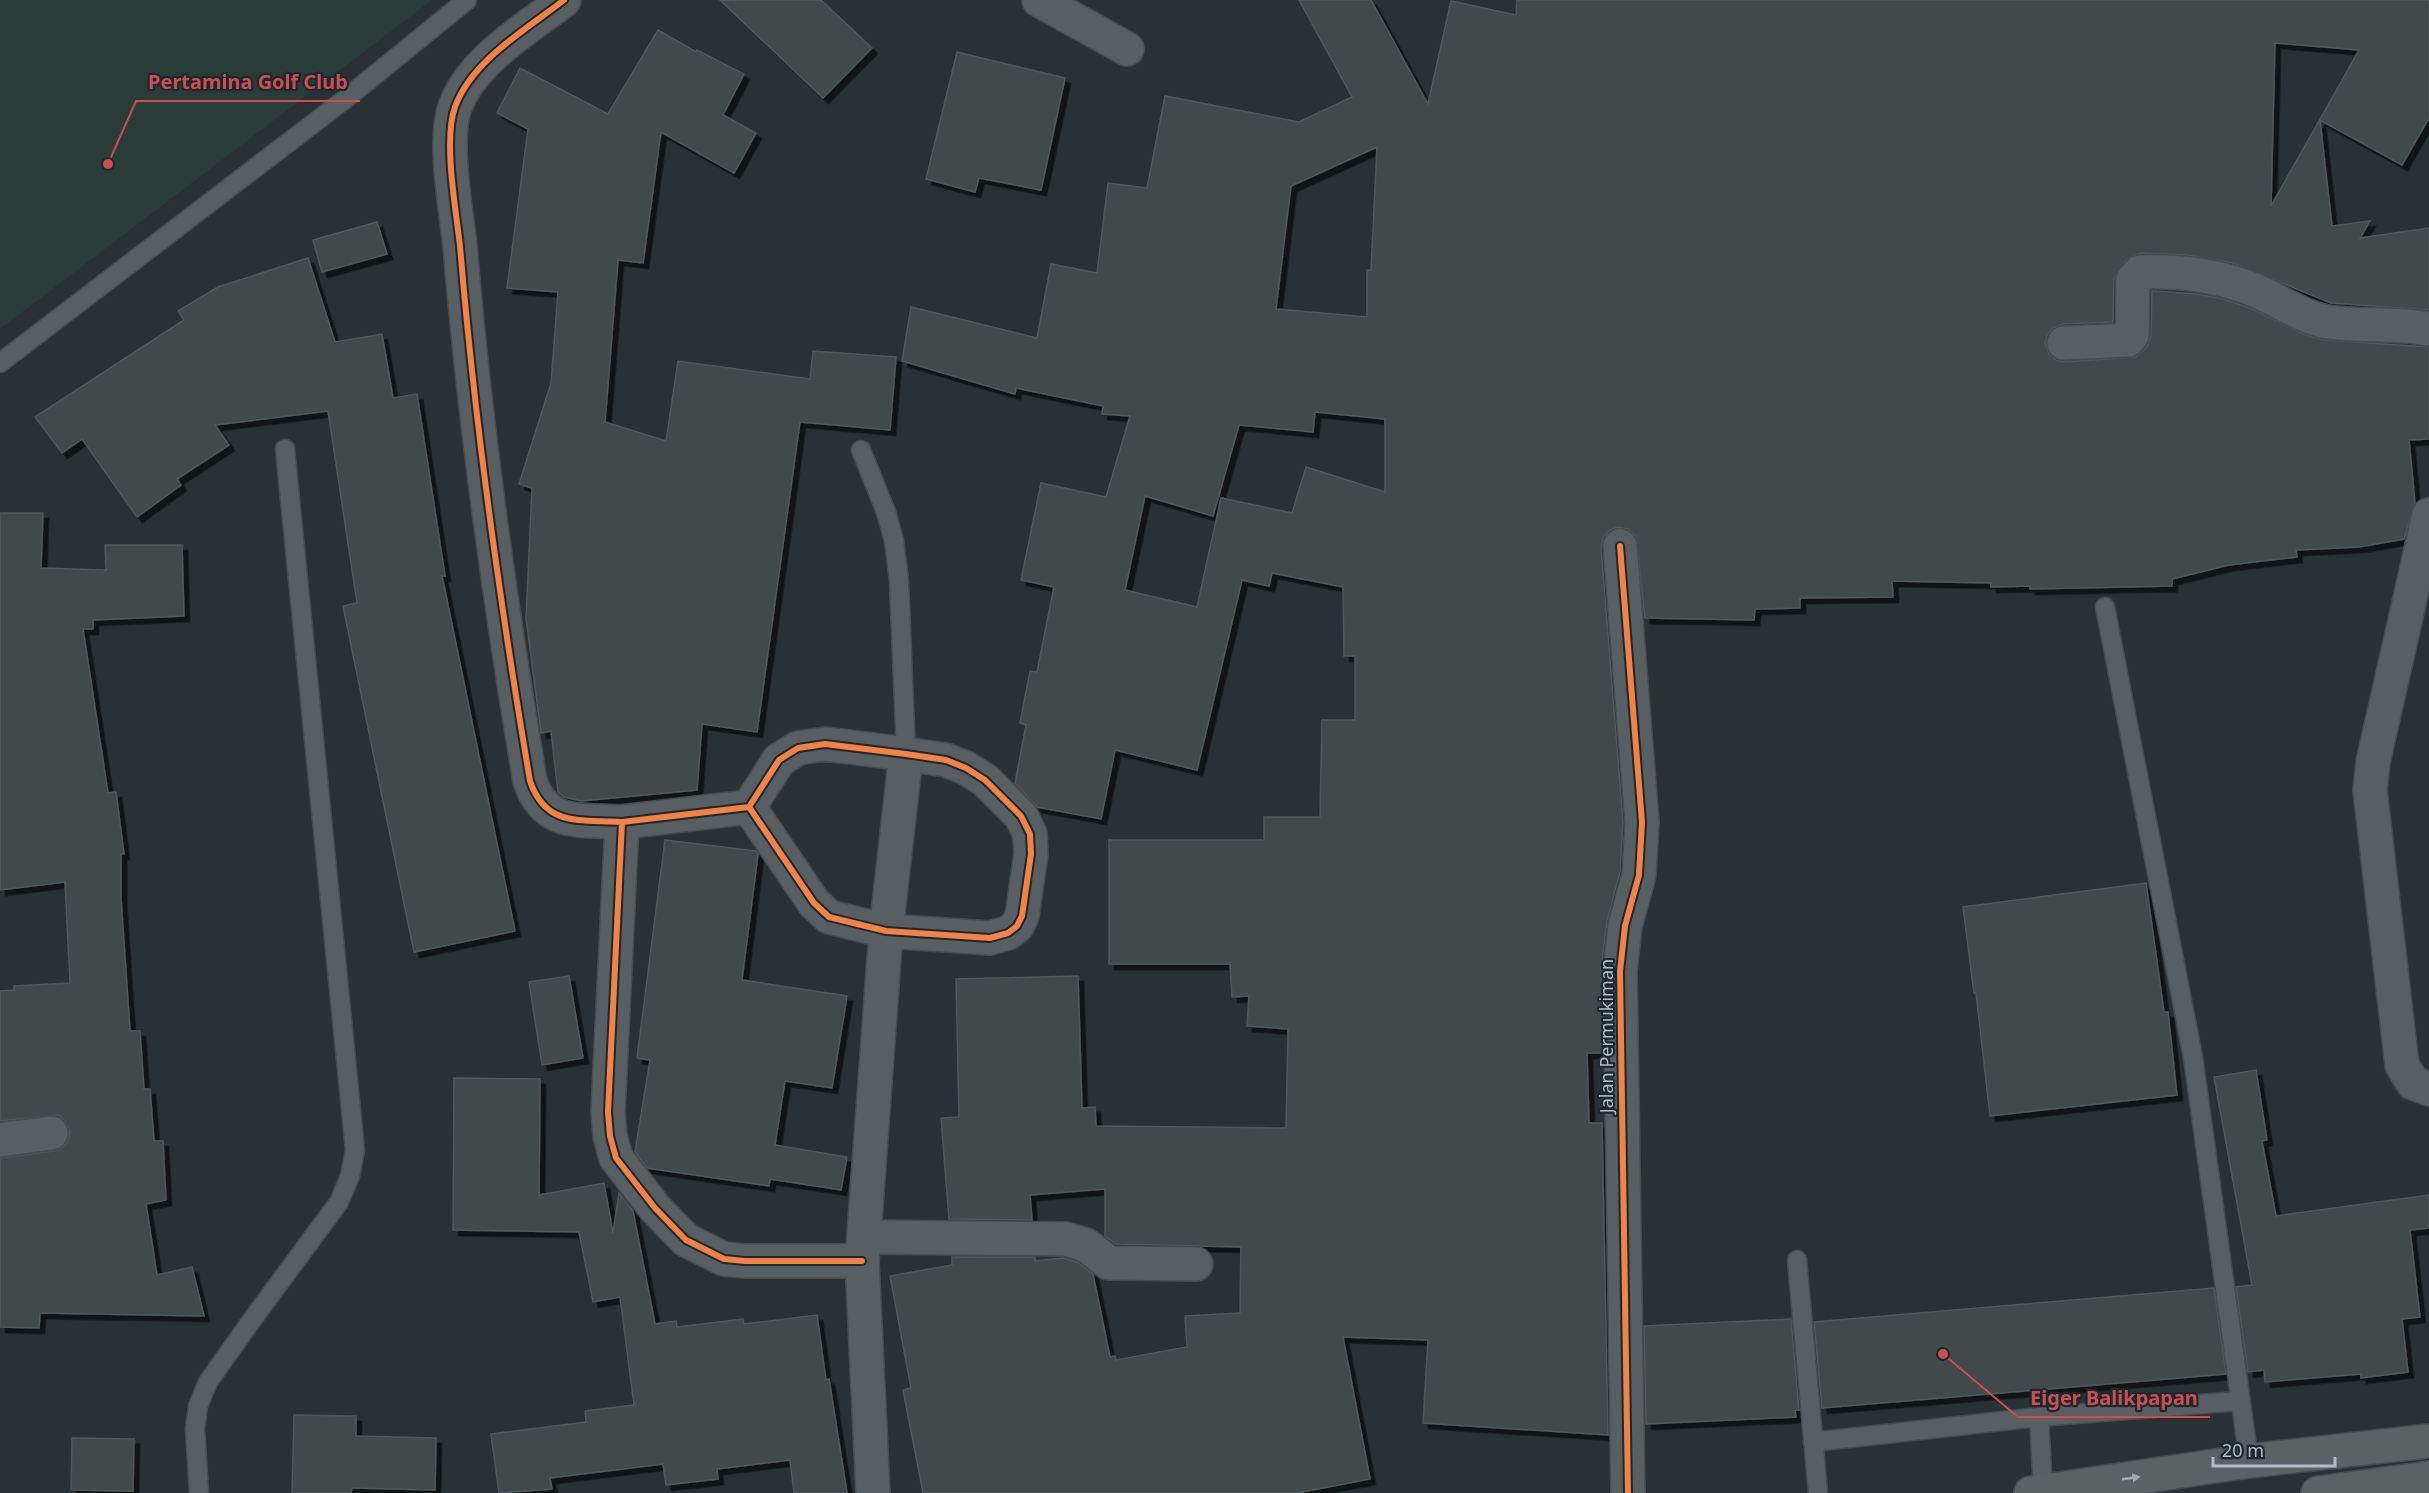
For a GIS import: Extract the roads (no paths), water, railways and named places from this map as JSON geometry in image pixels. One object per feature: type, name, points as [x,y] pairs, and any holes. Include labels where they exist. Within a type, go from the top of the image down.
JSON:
[{"type":"highway","points":[[2037,1492],[2249,1461],[2429,1441]]},
{"type":"highway","points":[[2318,1493],[2367,1490],[2429,1478]]},
{"type":"street","points":[[564,0],[492,56],[466,86],[455,108],[451,146],[465,308],[501,611],[530,781],[541,803],[558,817],[622,822],[749,807]]},
{"type":"street","points":[[1039,0],[1127,49]]},
{"type":"street","points":[[2064,343],[2128,340],[2132,335],[2133,280],[2140,272],[2181,271],[2214,276],[2254,290],[2315,319],[2329,322],[2392,323],[2429,329]]},
{"type":"street","points":[[2429,515],[2373,762],[2370,790],[2402,1065],[2413,1083],[2429,1089]]},
{"type":"street","name":"Jalan Permukiman","points":[[1620,546],[1642,822],[1639,875],[1625,926],[1620,971],[1629,1493]]},
{"type":"street","points":[[825,744],[946,760],[986,780],[1021,816],[1030,834],[1031,854],[1022,916],[1017,926],[1008,933],[990,938],[886,931],[842,922],[820,911],[749,807],[779,760],[798,748],[825,744]]},
{"type":"street","points":[[873,1493],[863,1249],[886,931],[906,753]]},
{"type":"street","points":[[622,822],[608,1112],[610,1136],[616,1158],[656,1208],[686,1240],[723,1259],[745,1261],[863,1249],[1066,1239],[1086,1245],[1109,1263],[1196,1264]]},
{"type":"street","points":[[0,1140],[51,1133]]},
{"type":"lane","points":[[0,363],[344,100],[467,0]]},
{"type":"lane","points":[[199,1493],[195,1429],[198,1406],[208,1382],[339,1202],[350,1176],[355,1150],[285,449]]},
{"type":"lane","points":[[861,450],[886,512],[894,541],[899,581],[906,753]]},
{"type":"lane","points":[[2105,607],[2193,1057],[2249,1461]]},
{"type":"lane","points":[[1797,1260],[1818,1493]]},
{"type":"lane","points":[[1813,1442],[2039,1417],[2239,1401]]},
{"type":"lane","points":[[2037,1492],[2039,1417]]},
{"type":"place","name":"Pertamina Golf Club","points":[[108,164]]},
{"type":"place","name":"Eiger Balikpapan","points":[[1943,1354]]}]
